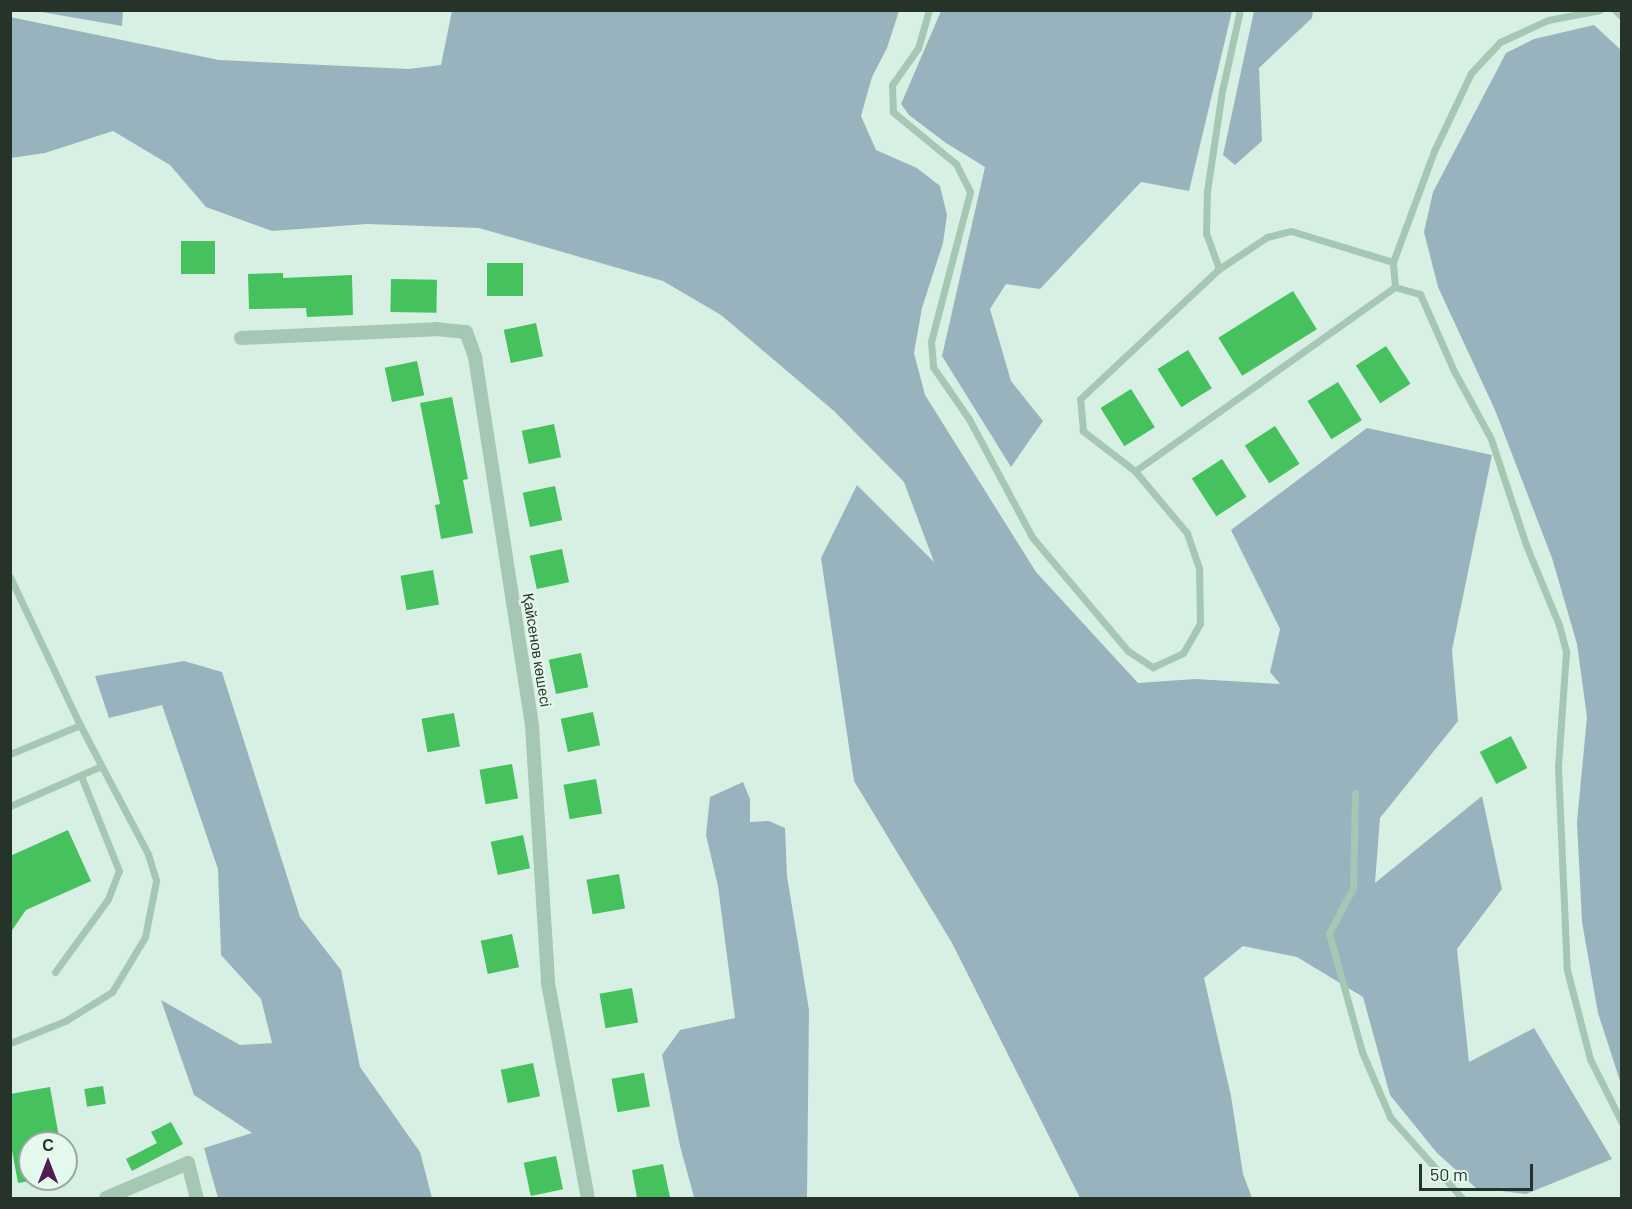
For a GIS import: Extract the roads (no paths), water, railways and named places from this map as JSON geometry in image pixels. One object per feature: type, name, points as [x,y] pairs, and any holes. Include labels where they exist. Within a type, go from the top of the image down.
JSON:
[{"type":"street","name":"Қайсенов көшесі","points":[[241,338],[436,329],[466,332],[475,357],[532,726],[548,983],[588,1198]]},
{"type":"street","points":[[106,1198],[188,1163],[197,1198]]},
{"type":"lane","points":[[929,10],[918,48],[892,85],[893,112],[956,164],[970,192],[931,342],[933,367],[969,419],[1032,537],[1128,651],[1153,667],[1183,654],[1200,623],[1199,568],[1187,533],[1135,471],[1083,431],[1080,399],[1219,269],[1266,237],[1291,231],[1393,262]]},
{"type":"lane","points":[[1219,269],[1206,233],[1207,191],[1222,91],[1240,10]]},
{"type":"lane","points":[[1395,287],[1393,262],[1434,151],[1471,73],[1500,42],[1548,20],[1600,10]]},
{"type":"lane","points":[[1615,10],[1622,18]]},
{"type":"lane","points":[[1135,471],[1395,287]]},
{"type":"lane","points":[[1395,287],[1420,294],[1454,371],[1491,439],[1526,545],[1559,625],[1566,652],[1558,767],[1567,970],[1590,1059],[1622,1123]]},
{"type":"lane","points":[[10,577],[80,725],[148,854],[156,881],[145,937],[112,992],[65,1021],[10,1043]]},
{"type":"lane","points":[[10,754],[80,725]]},
{"type":"lane","points":[[10,806],[101,766]]},
{"type":"lane","points":[[55,972],[108,899],[119,871],[81,776]]},
{"type":"lane","points":[[1355,793],[1353,888],[1329,933],[1362,1052],[1390,1117],[1462,1198]]}]
